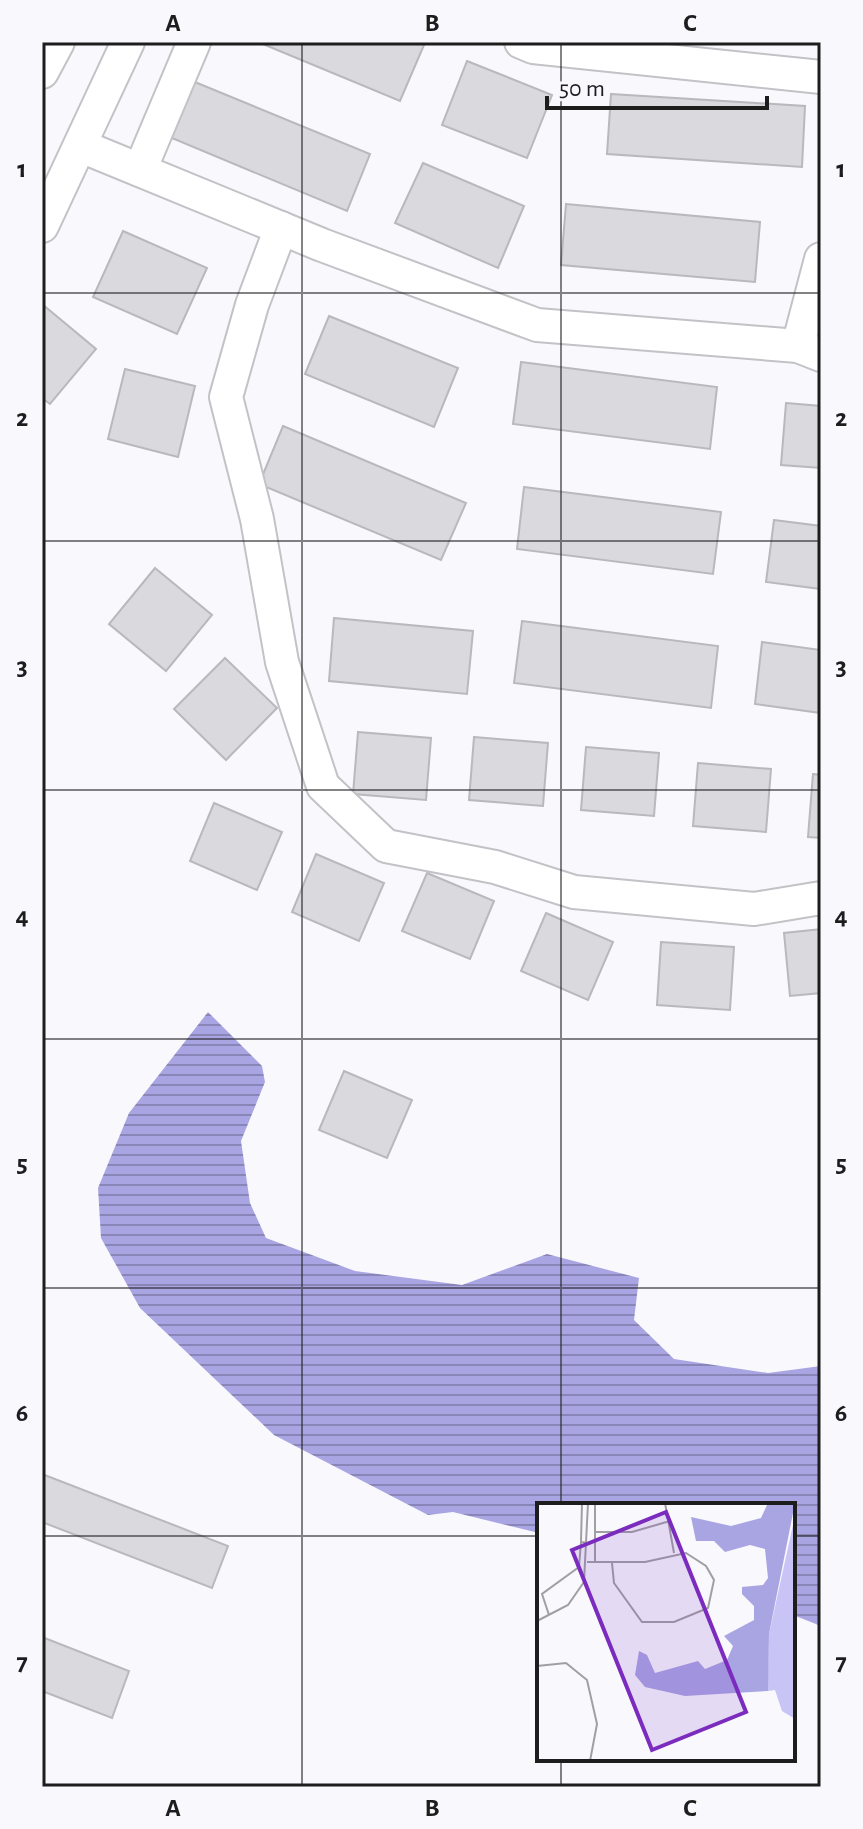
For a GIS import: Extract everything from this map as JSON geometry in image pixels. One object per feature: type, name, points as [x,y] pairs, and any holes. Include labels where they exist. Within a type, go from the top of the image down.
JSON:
[{"type":"street","points":[[42,72],[58,42]]},
{"type":"street","points":[[42,226],[128,42]]},
{"type":"street","points":[[140,170],[194,42]]},
{"type":"street","points":[[521,42],[533,47],[821,77]]},
{"type":"street","points":[[81,146],[281,228],[537,325],[810,351],[821,259]]},
{"type":"street","points":[[281,228],[252,305],[226,397],[257,519],[282,662],[323,786],[386,846],[495,867],[574,892],[754,909],[821,898]]},
{"type":"shaded area","points":[[208,1012],[262,1066],[265,1082],[241,1141],[250,1203],[266,1238],[355,1271],[462,1285],[547,1254],[639,1278],[634,1320],[674,1359],[768,1373],[821,1366],[821,1626],[795,1616],[795,1503],[537,1503],[537,1533],[453,1512],[428,1515],[274,1435],[140,1308],[101,1238],[98,1188],[129,1113]]},
{"type":"building","points":[[258,42],[417,42],[424,45],[400,101]]},
{"type":"building","points":[[467,61],[552,95],[527,158],[442,125]]},
{"type":"building","points":[[190,80],[370,154],[347,211],[167,136]]},
{"type":"building","points":[[611,94],[805,106],[802,167],[607,154]]},
{"type":"building","points":[[423,163],[524,206],[498,268],[395,223]]},
{"type":"building","points":[[566,204],[760,222],[755,282],[561,265]]},
{"type":"building","points":[[123,231],[207,268],[177,334],[93,297]]},
{"type":"building","points":[[42,304],[96,349],[50,404],[42,398]]},
{"type":"building","points":[[329,316],[458,368],[434,427],[305,374]]},
{"type":"building","points":[[521,362],[717,387],[710,449],[513,424]]},
{"type":"building","points":[[125,369],[195,386],[178,457],[108,439]]},
{"type":"building","points":[[786,403],[821,406],[821,468],[781,465]]},
{"type":"building","points":[[283,426],[466,503],[441,560],[259,484]]},
{"type":"building","points":[[524,487],[721,512],[713,574],[517,549]]},
{"type":"building","points":[[774,520],[821,526],[821,589],[766,582]]},
{"type":"building","points":[[155,568],[212,615],[166,671],[109,624]]},
{"type":"building","points":[[334,618],[473,631],[467,694],[329,681]]},
{"type":"building","points":[[522,621],[718,646],[711,708],[514,683]]},
{"type":"building","points":[[762,642],[821,650],[821,713],[755,704]]},
{"type":"building","points":[[225,658],[277,708],[226,760],[174,709]]},
{"type":"building","points":[[358,732],[431,738],[426,800],[353,794]]},
{"type":"building","points":[[474,737],[548,743],[543,806],[469,800]]},
{"type":"building","points":[[586,747],[659,753],[654,816],[581,810]]},
{"type":"building","points":[[698,763],[771,769],[766,832],[693,826]]},
{"type":"building","points":[[813,774],[821,775],[821,838],[808,837]]},
{"type":"building","points":[[214,803],[282,832],[257,890],[190,861]]},
{"type":"building","points":[[316,854],[384,883],[359,941],[292,912]]},
{"type":"building","points":[[427,873],[494,901],[470,959],[402,931]]},
{"type":"building","points":[[546,913],[613,942],[588,1000],[521,971]]},
{"type":"building","points":[[821,929],[821,993],[790,996],[784,933]]},
{"type":"building","points":[[661,942],[734,947],[730,1010],[657,1005]]},
{"type":"building","points":[[344,1071],[412,1100],[387,1158],[319,1130]]},
{"type":"building","points":[[42,1474],[228,1546],[212,1588],[42,1522]]},
{"type":"building","points":[[42,1637],[129,1671],[112,1718],[42,1691]]}]
